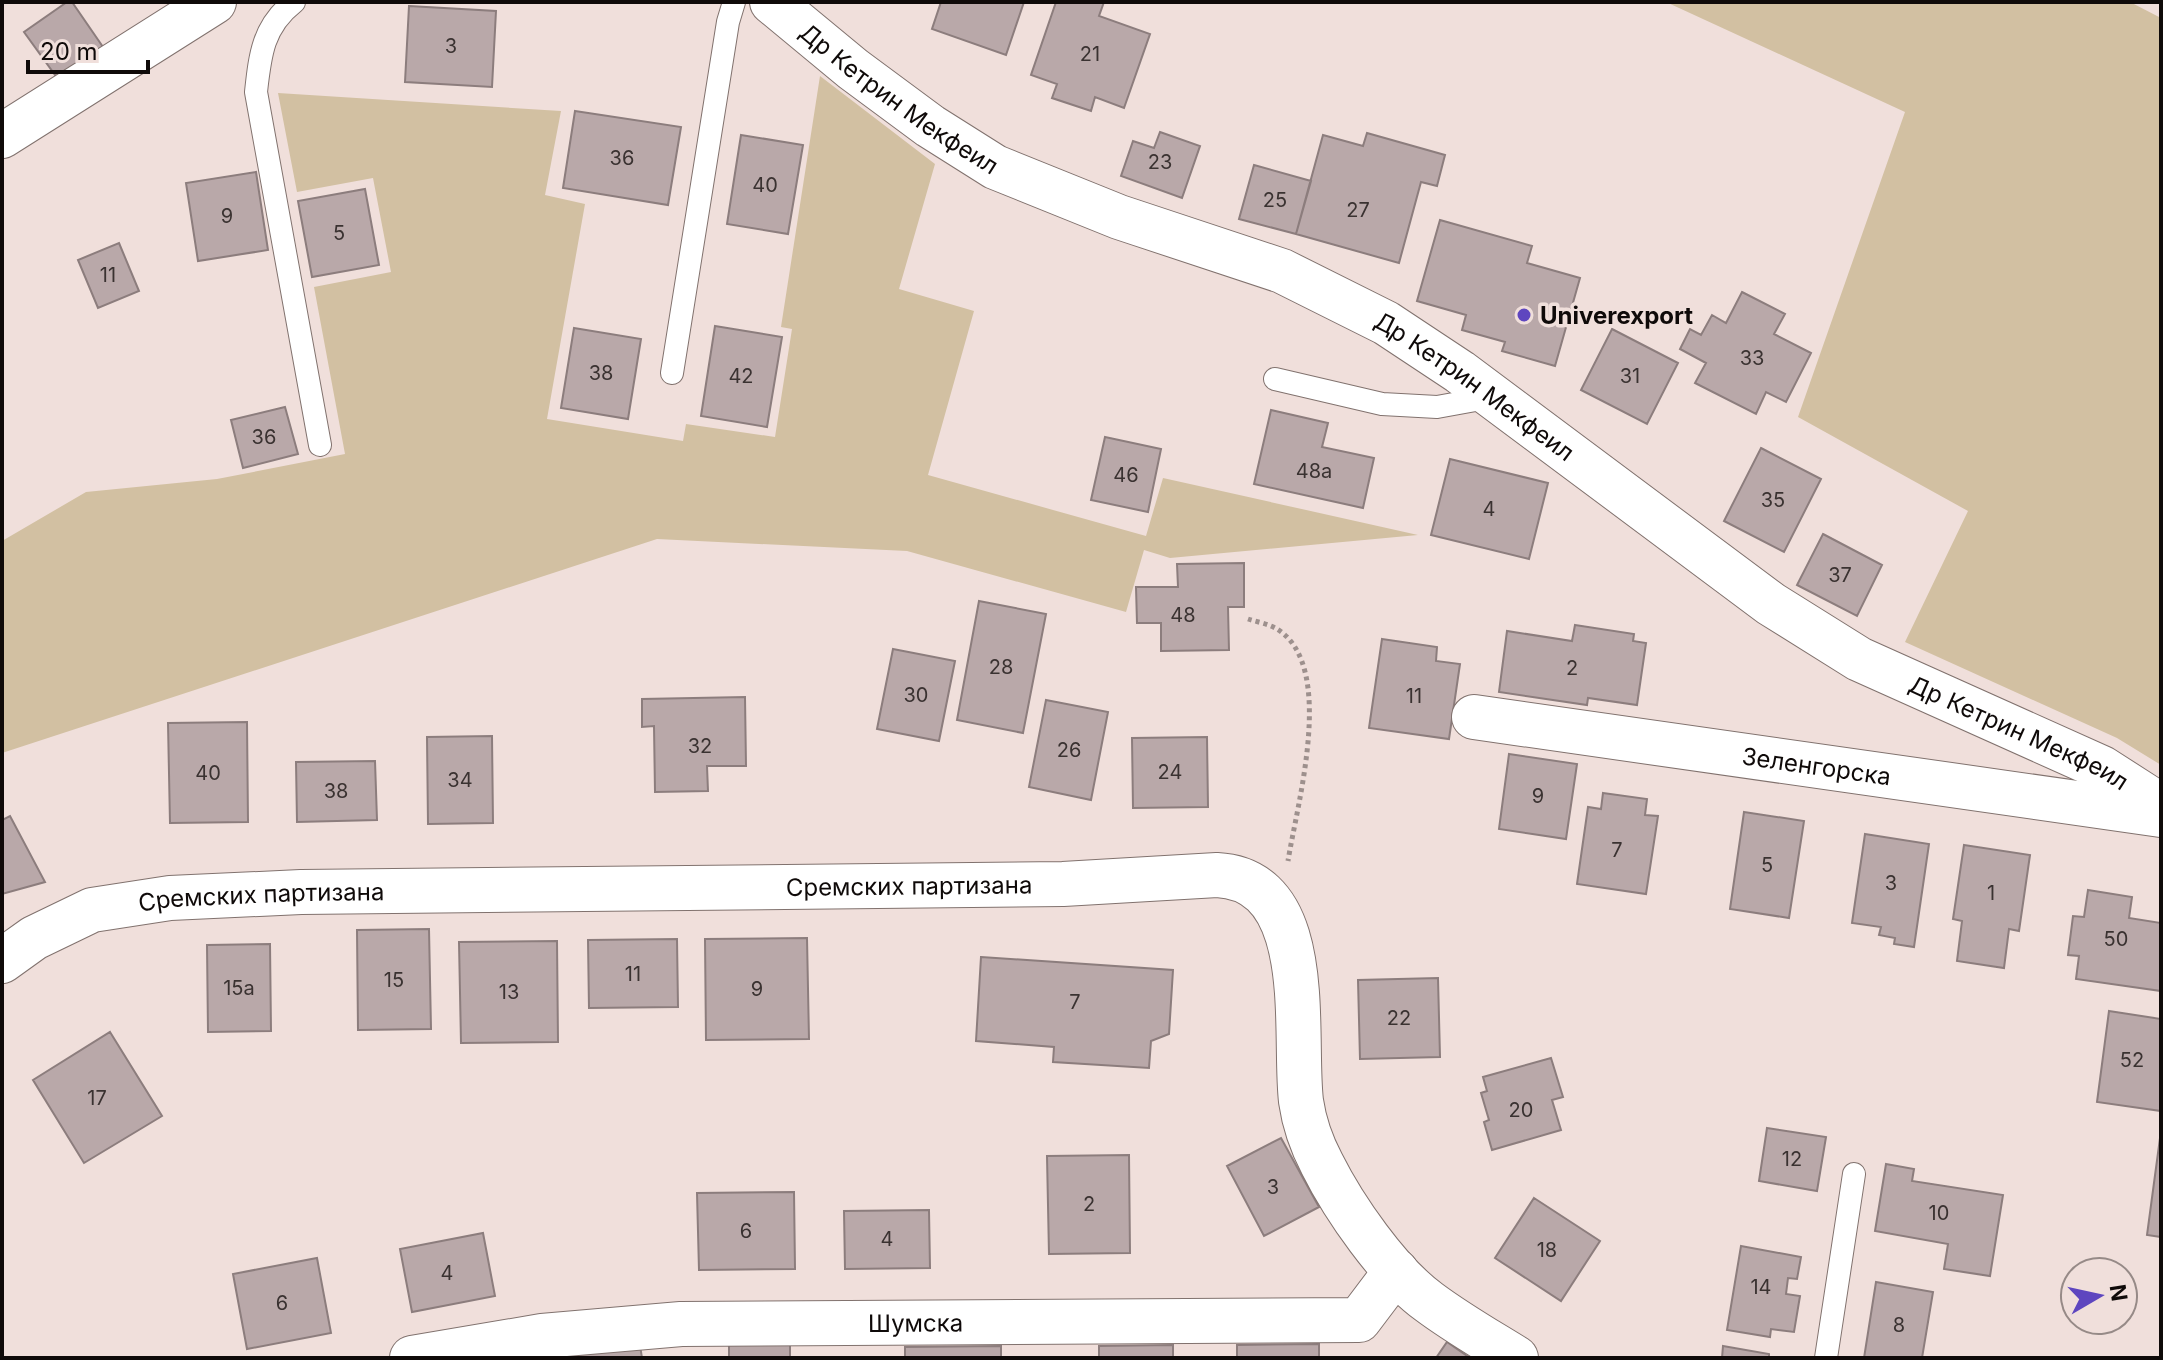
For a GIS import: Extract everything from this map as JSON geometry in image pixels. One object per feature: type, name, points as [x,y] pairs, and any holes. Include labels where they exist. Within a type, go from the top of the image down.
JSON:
[{"type":"street","points":[[2,136],[214,2]]},
{"type":"street","name":"Др Кетрин Мекфеил","points":[[772,2],[853,69],[930,126],[995,167],[1119,217],[1282,271],[1386,323],[1493,397],[1676,537],[1771,604],[1859,659],[2102,768],[2161,806]]},
{"type":"street","name":"Зеленгорска","points":[[1474,717],[2161,815]]},
{"type":"street","name":"Сремских партизана","points":[[2,961],[34,938],[92,910],[170,898],[301,892],[1063,884],[1217,875],[1254,883],[1279,920],[1297,979],[1301,1101],[1309,1134],[1322,1165],[1350,1210],[1396,1271],[1427,1301],[1516,1358]]},
{"type":"street","name":"Шумска","points":[[412,1358],[542,1336],[681,1324],[1359,1320],[1396,1271]]},
{"type":"lane","points":[[294,2],[278,15],[262,44],[256,92],[320,445]]},
{"type":"lane","points":[[672,373],[728,22],[734,2]]},
{"type":"lane","points":[[1275,379],[1382,404],[1437,407],[1493,397]]},
{"type":"lane","points":[[1826,1358],[1854,1174]]},
{"type":"path","points":[[1248,619],[1277,629],[1302,658],[1311,716],[1279,920]]},
{"type":"shaded area","points":[[1666,2],[2130,2],[2161,18],[2161,765],[2117,738],[1905,642],[1968,511],[1798,417],[1905,112]]},
{"type":"shaded area","points":[[820,76],[935,164],[899,289],[974,311],[928,475],[1146,536],[1163,478],[1418,535],[1170,558],[1144,550],[1126,612],[907,551],[657,539],[2,753],[2,541],[86,492],[217,479],[345,454],[314,287],[391,272],[373,178],[297,192],[278,93],[561,111],[545,195],[585,204],[547,419],[683,441],[686,424],[775,437],[792,329],[781,327]]},
{"type":"building","points":[[67,2],[72,2],[103,47],[58,79],[24,32]]},
{"type":"building","points":[[941,2],[1024,2],[1006,55],[932,29]]},
{"type":"building","points":[[1056,2],[1104,2],[1099,16],[1150,34],[1124,108],[1095,97],[1091,111],[1052,98],[1057,84],[1031,75]]},
{"type":"building","points":[[409,6],[496,11],[492,87],[405,82]]},
{"type":"building","points":[[575,111],[681,127],[668,205],[563,188]]},
{"type":"building","points":[[1160,132],[1200,146],[1182,198],[1121,176],[1133,141],[1154,148]]},
{"type":"building","points":[[1367,133],[1445,155],[1437,186],[1421,182],[1399,263],[1296,234],[1323,135],[1363,146]]},
{"type":"building","points":[[741,135],[803,145],[788,234],[727,224]]},
{"type":"building","points":[[1254,165],[1311,181],[1296,234],[1239,219]]},
{"type":"building","points":[[256,172],[268,250],[198,261],[186,183]]},
{"type":"building","points":[[365,189],[379,265],[312,277],[298,201]]},
{"type":"building","points":[[1440,220],[1532,246],[1527,263],[1580,278],[1555,366],[1502,351],[1505,342],[1462,330],[1466,315],[1417,301]]},
{"type":"building","points":[[119,243],[139,291],[98,308],[78,260]]},
{"type":"building","points":[[1742,292],[1785,314],[1774,334],[1811,353],[1786,402],[1766,392],[1756,414],[1695,383],[1706,363],[1680,349],[1690,329],[1701,335],[1712,315],[1726,323]]},
{"type":"building","points":[[715,326],[782,337],[767,427],[701,416]]},
{"type":"building","points":[[574,328],[641,339],[628,419],[561,408]]},
{"type":"building","points":[[1612,329],[1678,363],[1647,424],[1581,390]]},
{"type":"building","points":[[285,407],[298,454],[243,468],[231,420]]},
{"type":"building","points":[[1271,410],[1328,423],[1322,447],[1374,458],[1363,508],[1254,484]]},
{"type":"building","points":[[1105,437],[1161,449],[1148,512],[1091,500]]},
{"type":"building","points":[[1761,448],[1821,479],[1784,552],[1724,521]]},
{"type":"building","points":[[1450,459],[1548,483],[1529,559],[1431,535]]},
{"type":"building","points":[[1823,534],[1882,565],[1857,616],[1797,585]]},
{"type":"building","points":[[1244,563],[1244,607],[1228,607],[1229,650],[1161,651],[1161,623],[1137,623],[1136,587],[1178,587],[1177,564]]},
{"type":"building","points":[[979,601],[1046,614],[1023,733],[957,720]]},
{"type":"building","points":[[1575,625],[1634,634],[1633,641],[1646,643],[1637,705],[1588,698],[1587,705],[1499,692],[1507,631],[1572,641]]},
{"type":"building","points":[[1382,639],[1437,647],[1436,661],[1460,664],[1449,739],[1369,728]]},
{"type":"building","points":[[893,649],[955,661],[939,741],[877,729]]},
{"type":"building","points":[[745,697],[746,766],[707,766],[708,791],[655,792],[654,726],[642,727],[642,699]]},
{"type":"building","points":[[1046,700],[1108,712],[1091,800],[1029,787]]},
{"type":"building","points":[[247,722],[248,822],[170,823],[168,723]]},
{"type":"building","points":[[492,736],[493,823],[428,824],[427,737]]},
{"type":"building","points":[[1207,737],[1208,807],[1133,808],[1132,738]]},
{"type":"building","points":[[1509,754],[1577,764],[1566,839],[1499,829]]},
{"type":"building","points":[[375,761],[377,820],[297,822],[296,762]]},
{"type":"building","points":[[1603,793],[1647,799],[1645,815],[1658,816],[1646,894],[1577,884],[1588,807],[1601,809]]},
{"type":"building","points":[[1744,812],[1804,821],[1789,918],[1730,909]]},
{"type":"building","points":[[10,816],[45,882],[2,894],[2,820]]},
{"type":"building","points":[[1865,834],[1929,844],[1914,947],[1894,944],[1895,938],[1879,935],[1881,927],[1852,923]]},
{"type":"building","points":[[1964,845],[2030,855],[2019,931],[2009,929],[2004,968],[1957,961],[1962,921],[1953,919]]},
{"type":"building","points":[[2088,890],[2132,897],[2129,918],[2161,923],[2161,991],[2076,979],[2079,956],[2068,955],[2073,916],[2084,917]]},
{"type":"building","points":[[429,929],[431,1029],[358,1030],[357,930]]},
{"type":"building","points":[[807,938],[809,1039],[706,1040],[705,939]]},
{"type":"building","points":[[677,939],[678,1007],[589,1008],[588,940]]},
{"type":"building","points":[[557,941],[558,1042],[461,1043],[459,942]]},
{"type":"building","points":[[270,944],[271,1031],[208,1032],[207,945]]},
{"type":"building","points":[[981,957],[1173,970],[1169,1034],[1151,1041],[1149,1068],[1053,1062],[1054,1047],[976,1041]]},
{"type":"building","points":[[1438,978],[1440,1057],[1360,1059],[1358,980]]},
{"type":"building","points":[[2109,1011],[2161,1019],[2161,1111],[2097,1102]]},
{"type":"building","points":[[110,1032],[162,1116],[84,1163],[33,1080]]},
{"type":"building","points":[[1551,1058],[1563,1097],[1552,1100],[1561,1130],[1492,1150],[1484,1122],[1489,1120],[1481,1093],[1487,1091],[1483,1077]]},
{"type":"building","points":[[1767,1128],[1826,1137],[1817,1191],[1759,1181]]},
{"type":"building","points":[[1281,1138],[1319,1207],[1264,1236],[1227,1166]]},
{"type":"building","points":[[2161,1138],[2161,1237],[2147,1235]]},
{"type":"building","points":[[1129,1155],[1130,1253],[1049,1254],[1047,1156]]},
{"type":"building","points":[[1886,1164],[1914,1169],[1912,1181],[2003,1195],[1990,1276],[1944,1269],[1948,1244],[1875,1231]]},
{"type":"building","points":[[794,1192],[795,1269],[699,1270],[697,1193]]},
{"type":"building","points":[[1534,1198],[1600,1241],[1561,1301],[1495,1258]]},
{"type":"building","points":[[929,1210],[930,1268],[845,1269],[844,1211]]},
{"type":"building","points":[[483,1233],[495,1296],[412,1312],[400,1249]]},
{"type":"building","points":[[1741,1246],[1801,1257],[1797,1279],[1788,1278],[1786,1294],[1800,1296],[1794,1332],[1771,1329],[1770,1337],[1727,1330]]},
{"type":"building","points":[[317,1258],[331,1333],[247,1349],[233,1274]]},
{"type":"building","points":[[1876,1282],[1933,1292],[1922,1358],[1864,1358]]},
{"type":"building","points":[[639,1339],[642,1358],[572,1358],[570,1347]]},
{"type":"building","points":[[1447,1342],[1470,1358],[1436,1358]]},
{"type":"building","points":[[790,1343],[790,1358],[729,1358],[729,1344]]},
{"type":"building","points":[[1319,1344],[1319,1358],[1237,1358],[1237,1345]]},
{"type":"building","points":[[1173,1345],[1173,1358],[1099,1358],[1099,1346]]},
{"type":"building","points":[[1001,1346],[1001,1358],[905,1358],[905,1347]]},
{"type":"building","points":[[1723,1346],[1769,1354],[1769,1358],[1722,1358]]},
{"type":"place","name":"Univerexport","points":[[1524,315]]}]
